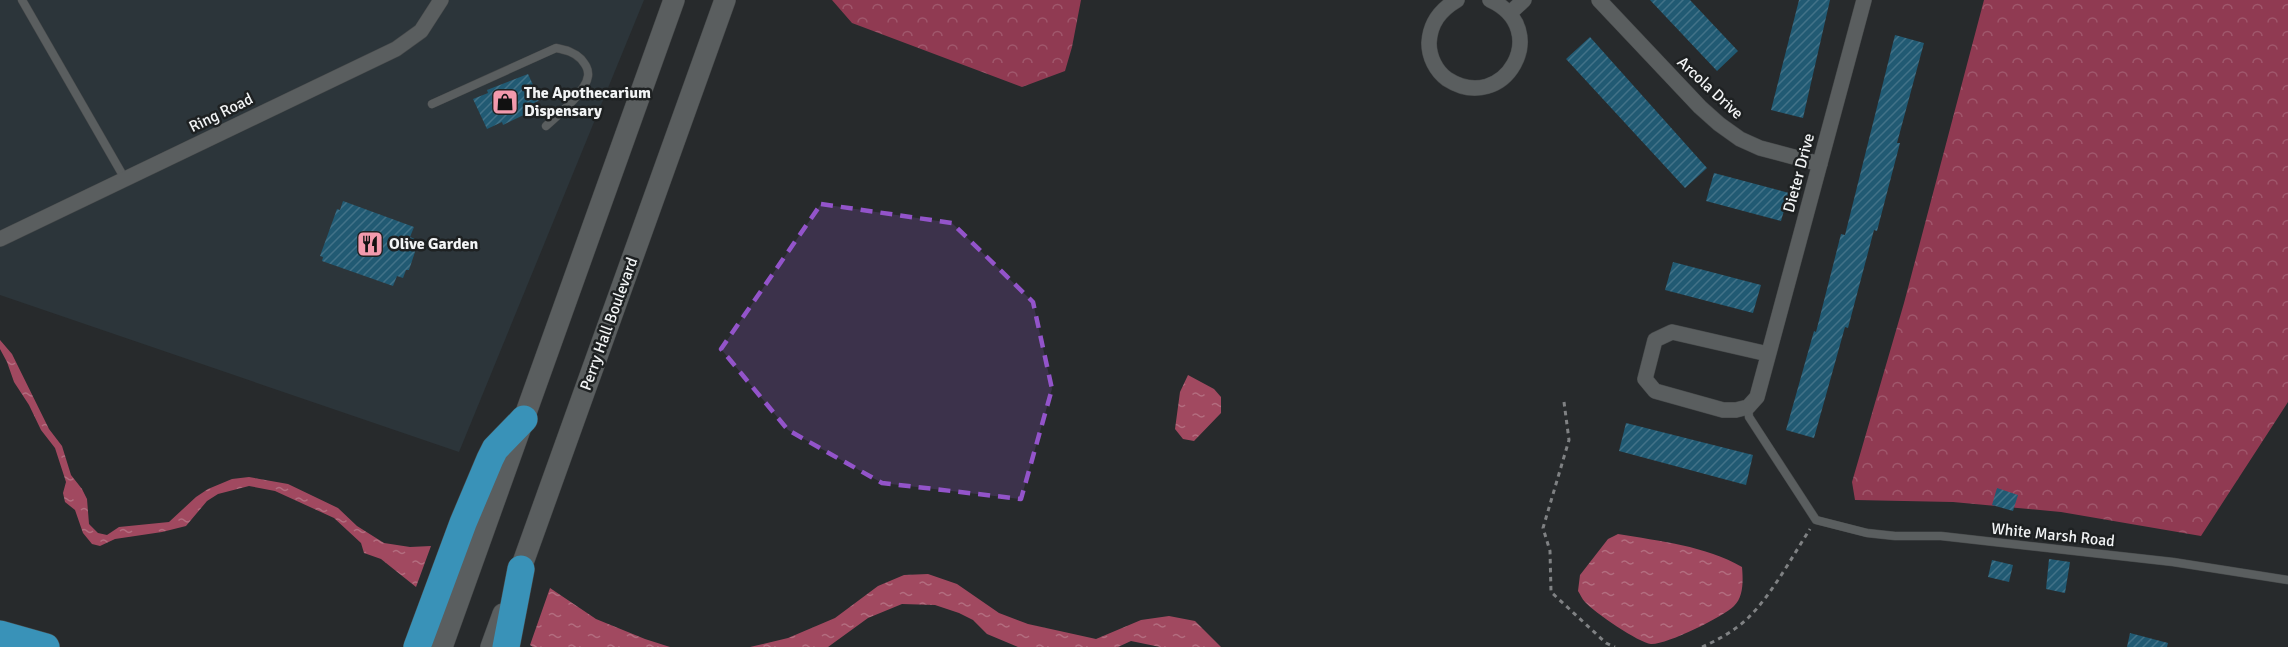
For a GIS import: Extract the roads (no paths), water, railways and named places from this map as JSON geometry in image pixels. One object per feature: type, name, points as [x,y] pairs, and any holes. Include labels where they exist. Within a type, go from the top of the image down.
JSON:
[{"type":"highway","points":[[417,647],[463,523],[490,459],[495,449],[524,419]]},
{"type":"highway","points":[[506,647],[521,569]]},
{"type":"highway","points":[[0,634],[46,647]]},
{"type":"highway","points":[[0,644],[9,647]]},
{"type":"main road","points":[[442,647],[674,0]]},
{"type":"main road","name":"Perry Hall Boulevard","points":[[491,647],[725,0]]},
{"type":"street","name":"Ring Road","points":[[0,239],[396,49],[421,31],[441,0]]},
{"type":"street","points":[[1447,2],[1435,19],[1429,33],[1429,49],[1434,64],[1443,76],[1454,83],[1471,88],[1487,86],[1500,80],[1511,70],[1518,57],[1520,42],[1518,28],[1510,13],[1490,0]]},
{"type":"street","points":[[1510,13],[1524,0]]},
{"type":"street","name":"Arcola Drive","points":[[1599,0],[1700,107],[1719,124],[1740,139],[1760,148],[1820,164]]},
{"type":"street","name":"Dieter Drive","points":[[1748,407],[1757,398],[1864,0]]},
{"type":"street","points":[[1748,407],[1723,410],[1655,391],[1645,379],[1655,340],[1672,332],[1768,354]]},
{"type":"lane","points":[[21,0],[124,179]]},
{"type":"lane","points":[[432,104],[556,48],[566,50],[576,55],[586,65],[589,74],[586,83],[565,109],[546,126]]},
{"type":"lane","name":"White Marsh Road","points":[[1748,407],[1749,417],[1816,520],[1867,533],[1895,536],[1941,536],[2173,562],[2288,580]]},
{"type":"water","points":[[0,340],[12,354],[49,429],[62,446],[71,475],[87,499],[89,524],[98,533],[107,535],[119,527],[169,522],[208,489],[232,479],[249,477],[288,484],[338,508],[357,526],[384,543],[410,547],[431,546],[416,587],[381,559],[364,553],[361,543],[334,518],[275,491],[249,486],[218,494],[207,501],[186,526],[115,539],[100,546],[92,544],[83,533],[75,510],[65,502],[63,493],[66,482],[55,448],[41,430],[14,382],[0,349]]},
{"type":"water","points":[[1188,375],[1214,389],[1221,397],[1221,413],[1194,441],[1183,439],[1175,429],[1180,392]]},
{"type":"water","points":[[1618,534],[1698,549],[1742,567],[1740,598],[1728,611],[1669,640],[1651,644],[1627,633],[1590,607],[1578,591],[1580,575],[1608,539]]},
{"type":"water","points":[[928,574],[957,584],[999,613],[1028,624],[1096,639],[1141,620],[1169,616],[1195,621],[1221,647],[1160,647],[1131,641],[1118,647],[1018,647],[987,634],[973,620],[959,613],[935,605],[902,604],[868,618],[828,647],[750,647],[788,638],[835,618],[878,586],[904,575]]},
{"type":"water","points":[[550,588],[596,619],[670,647],[533,647],[530,645]]},
{"type":"place","name":"The Apothecarium Dispensary","points":[[505,102]]},
{"type":"place","name":"Olive Garden","points":[[370,244]]}]
